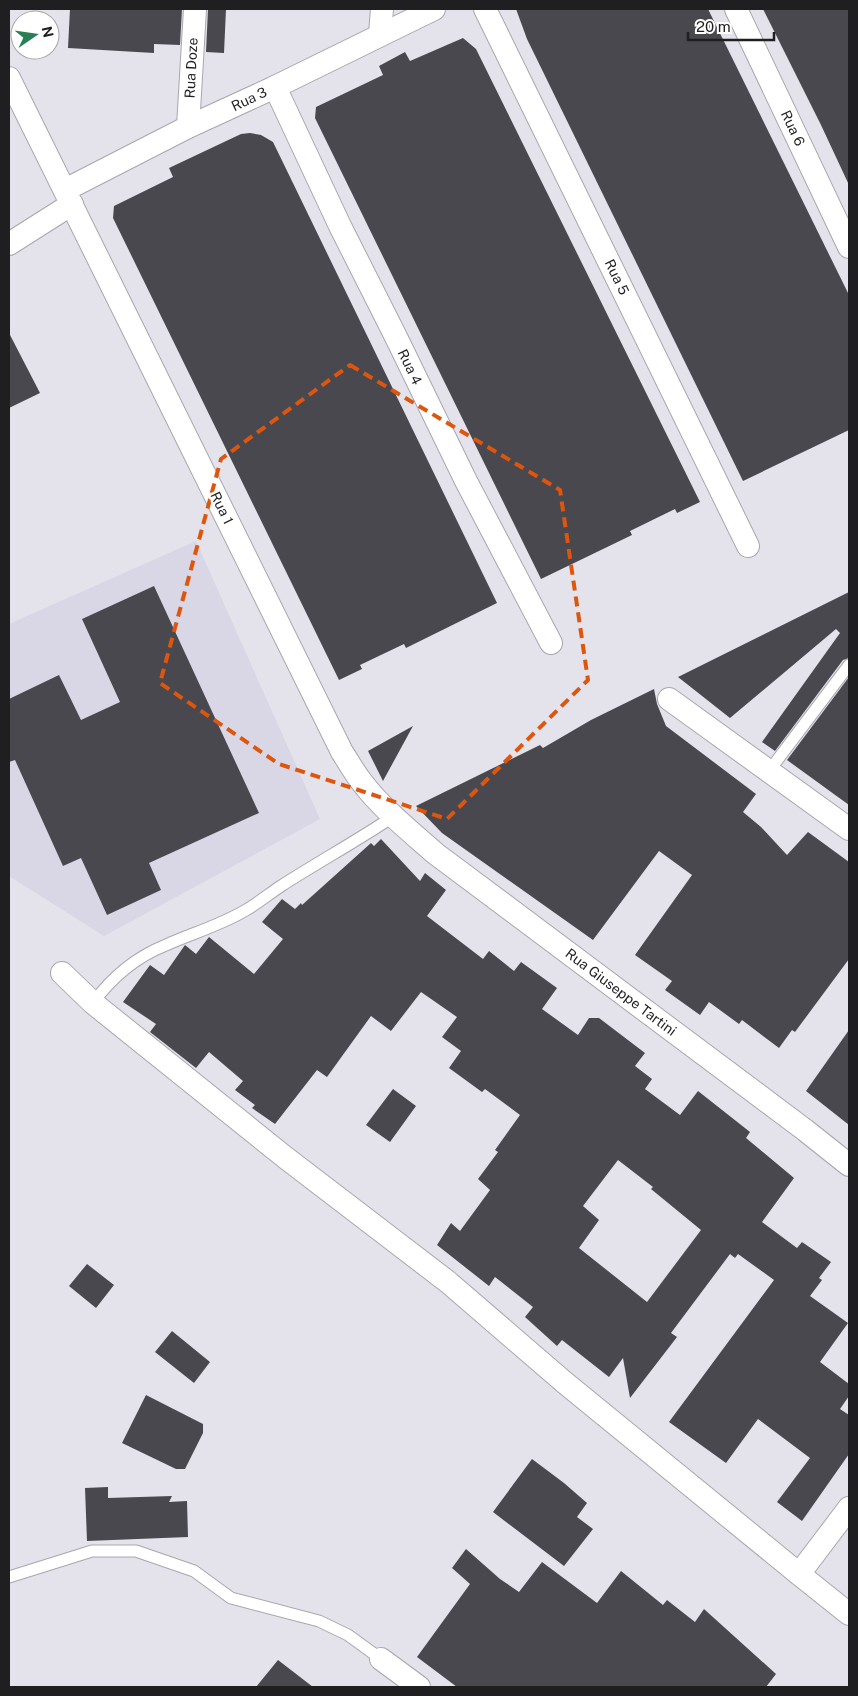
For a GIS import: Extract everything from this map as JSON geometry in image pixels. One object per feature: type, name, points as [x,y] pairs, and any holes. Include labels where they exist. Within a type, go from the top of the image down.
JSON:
[{"type":"street","name":"Rua Doze","points":[[188,127],[194,9]]},
{"type":"street","points":[[380,34],[382,9]]},
{"type":"street","name":"Rua 3","points":[[9,244],[68,197],[188,127],[275,87],[434,9]]},
{"type":"street","name":"Rua 5","points":[[485,9],[748,546]]},
{"type":"street","name":"Rua 6","points":[[736,9],[849,247]]},
{"type":"street","name":"Rua 1","points":[[9,78],[342,752],[360,780],[394,816]]},
{"type":"street","name":"Rua 4","points":[[275,87],[340,226],[466,481],[551,643]]},
{"type":"street","points":[[669,699],[849,829]]},
{"type":"street","name":"Rua Giuseppe Tartini","points":[[394,816],[436,854],[849,1165]]},
{"type":"street","points":[[62,973],[93,1003],[286,1158],[448,1282],[564,1382],[849,1614]]},
{"type":"street","points":[[799,1574],[849,1508]]},
{"type":"street","points":[[382,1658],[419,1687]]},
{"type":"lane","points":[[769,771],[849,665]]},
{"type":"lane","points":[[93,1003],[107,984],[128,968],[165,945],[201,932],[247,910],[281,886],[366,836],[394,816]]},
{"type":"lane","points":[[9,1577],[19,1572],[92,1551],[136,1551],[194,1571],[231,1598],[319,1621],[348,1635],[382,1658]]},
{"type":"highlighted area","points":[[350,365],[560,490],[588,680],[447,819],[279,764],[160,683],[221,459]]},
{"type":"shaded area","points":[[196,541],[320,819],[104,936],[9,876],[9,624]]},
{"type":"building","points":[[70,9],[182,9],[180,45],[154,44],[154,53],[68,48]]},
{"type":"building","points":[[208,9],[226,9],[224,53],[206,52]]},
{"type":"building","points":[[516,9],[708,9],[849,295],[849,430],[743,481],[527,39]]},
{"type":"building","points":[[763,9],[849,9],[849,185],[821,125]]},
{"type":"building","points":[[463,38],[476,49],[700,502],[677,513],[675,509],[630,531],[632,535],[541,579],[315,118],[316,107],[383,75],[379,66],[405,52],[410,61]]},
{"type":"building","points":[[241,134],[261,135],[273,142],[497,603],[406,648],[404,644],[360,665],[362,669],[339,680],[113,218],[114,206],[173,177],[169,168]]},
{"type":"building","points":[[9,333],[40,393],[9,408]]},
{"type":"building","points":[[154,586],[259,813],[149,863],[161,890],[107,915],[81,858],[63,866],[15,760],[9,762],[9,699],[59,675],[81,720],[120,702],[82,619]]},
{"type":"building","points":[[849,592],[849,658],[843,660],[775,751],[762,742],[840,633],[836,629],[730,718],[678,677]]},
{"type":"building","points":[[849,677],[849,805],[787,760]]},
{"type":"building","points":[[654,689],[657,704],[666,726],[756,794],[743,812],[761,827],[787,855],[808,832],[849,862],[849,959],[795,1032],[792,1030],[779,1048],[742,1020],[739,1024],[709,1002],[700,1015],[665,990],[672,981],[635,955],[692,875],[659,851],[593,940],[442,833],[416,806],[540,745],[543,748],[591,720]]},
{"type":"building","points":[[413,726],[383,781],[368,751]]},
{"type":"building","points":[[381,839],[420,881],[425,873],[446,890],[427,916],[483,959],[489,951],[514,971],[521,962],[557,988],[542,1009],[578,1035],[589,1018],[599,1018],[645,1053],[635,1066],[652,1079],[645,1089],[680,1115],[698,1091],[750,1132],[746,1138],[794,1178],[762,1222],[797,1248],[802,1242],[831,1262],[819,1278],[822,1280],[810,1296],[848,1323],[820,1362],[849,1384],[849,1396],[840,1409],[849,1415],[849,1454],[802,1521],[777,1502],[810,1458],[758,1419],[726,1463],[669,1422],[774,1280],[738,1254],[735,1258],[730,1254],[671,1333],[677,1337],[630,1398],[623,1358],[609,1377],[562,1340],[557,1346],[525,1317],[533,1307],[495,1277],[489,1286],[437,1245],[451,1223],[460,1231],[490,1190],[478,1179],[498,1152],[495,1150],[520,1115],[485,1089],[482,1092],[449,1068],[461,1051],[442,1037],[457,1017],[421,992],[391,1031],[371,1016],[327,1077],[317,1070],[275,1124],[252,1108],[255,1105],[235,1090],[243,1081],[209,1052],[196,1068],[150,1032],[156,1024],[123,1002],[150,965],[164,975],[185,945],[196,954],[209,937],[254,974],[283,939],[262,922],[282,899],[295,909],[301,903],[302,905],[371,843],[374,846]],"holes":[[[618,1160],[653,1187],[651,1189],[701,1230],[647,1302],[579,1248],[599,1220],[583,1206]]]},
{"type":"building","points":[[849,1030],[849,1125],[806,1091]]},
{"type":"building","points":[[393,1089],[416,1106],[390,1142],[366,1125]]},
{"type":"building","points":[[87,1264],[114,1285],[96,1308],[69,1286]]},
{"type":"building","points":[[172,1331],[210,1362],[194,1383],[155,1352]]},
{"type":"building","points":[[146,1395],[203,1424],[203,1433],[185,1469],[176,1469],[122,1443]]},
{"type":"building","points":[[532,1459],[587,1503],[577,1517],[593,1529],[564,1566],[493,1512]]},
{"type":"building","points":[[108,1487],[108,1498],[172,1496],[169,1502],[187,1501],[188,1537],[87,1541],[85,1488]]},
{"type":"building","points":[[466,1549],[500,1579],[519,1592],[542,1562],[597,1603],[621,1571],[663,1605],[667,1600],[695,1622],[704,1609],[776,1674],[766,1687],[457,1687],[417,1657],[470,1584],[452,1568]]},
{"type":"building","points":[[278,1660],[313,1687],[256,1687]]}]
